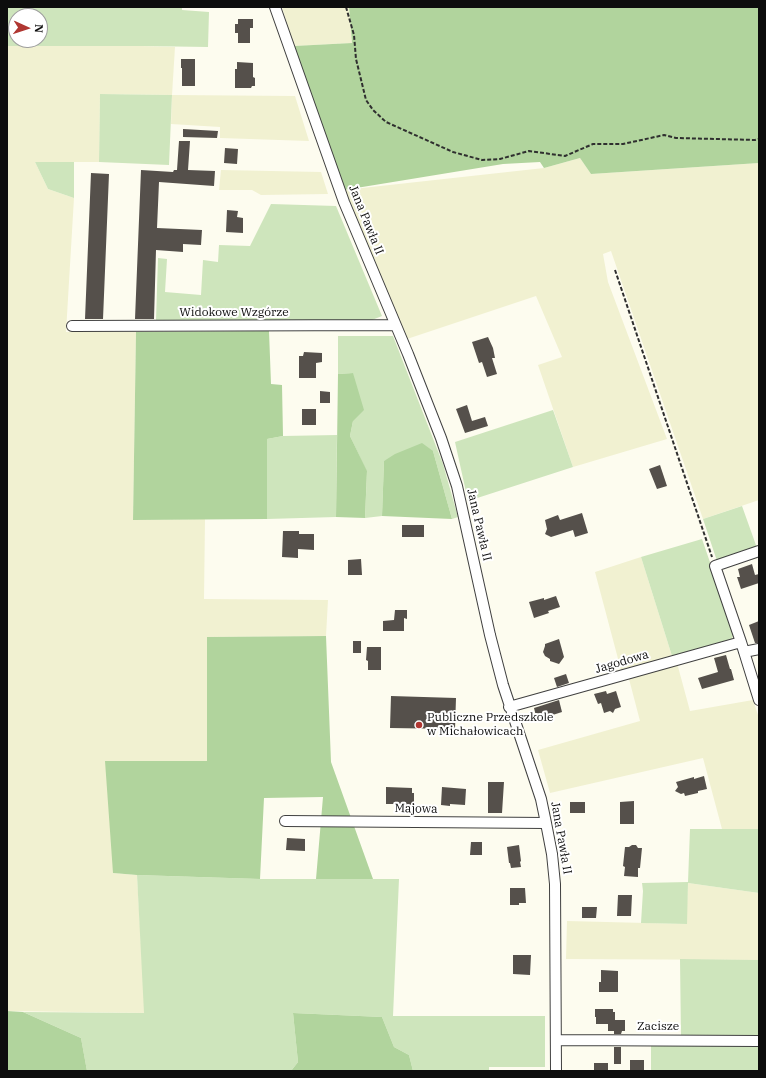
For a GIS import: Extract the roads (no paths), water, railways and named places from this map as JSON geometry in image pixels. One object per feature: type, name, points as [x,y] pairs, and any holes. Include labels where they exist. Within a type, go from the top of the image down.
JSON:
[{"type":"street","name":"Jana Pawła II","points":[[275,7],[344,202],[408,354],[441,438],[457,486],[490,635],[503,685],[541,799],[552,854],[555,884],[556,1071]]},
{"type":"street","name":"Widokowe Wzgórze","points":[[72,326],[395,325]]},
{"type":"street","points":[[759,551],[715,566],[759,700]]},
{"type":"street","name":"Jagodowa","points":[[510,707],[741,642]]},
{"type":"street","points":[[744,652],[759,649]]},
{"type":"street","name":"Majowa","points":[[285,821],[546,823]]},
{"type":"street","name":"Zacisze","points":[[556,1040],[759,1041]]},
{"type":"place","name":"Publiczne Przedszkole w Michałowicach","points":[[419,725]]}]
